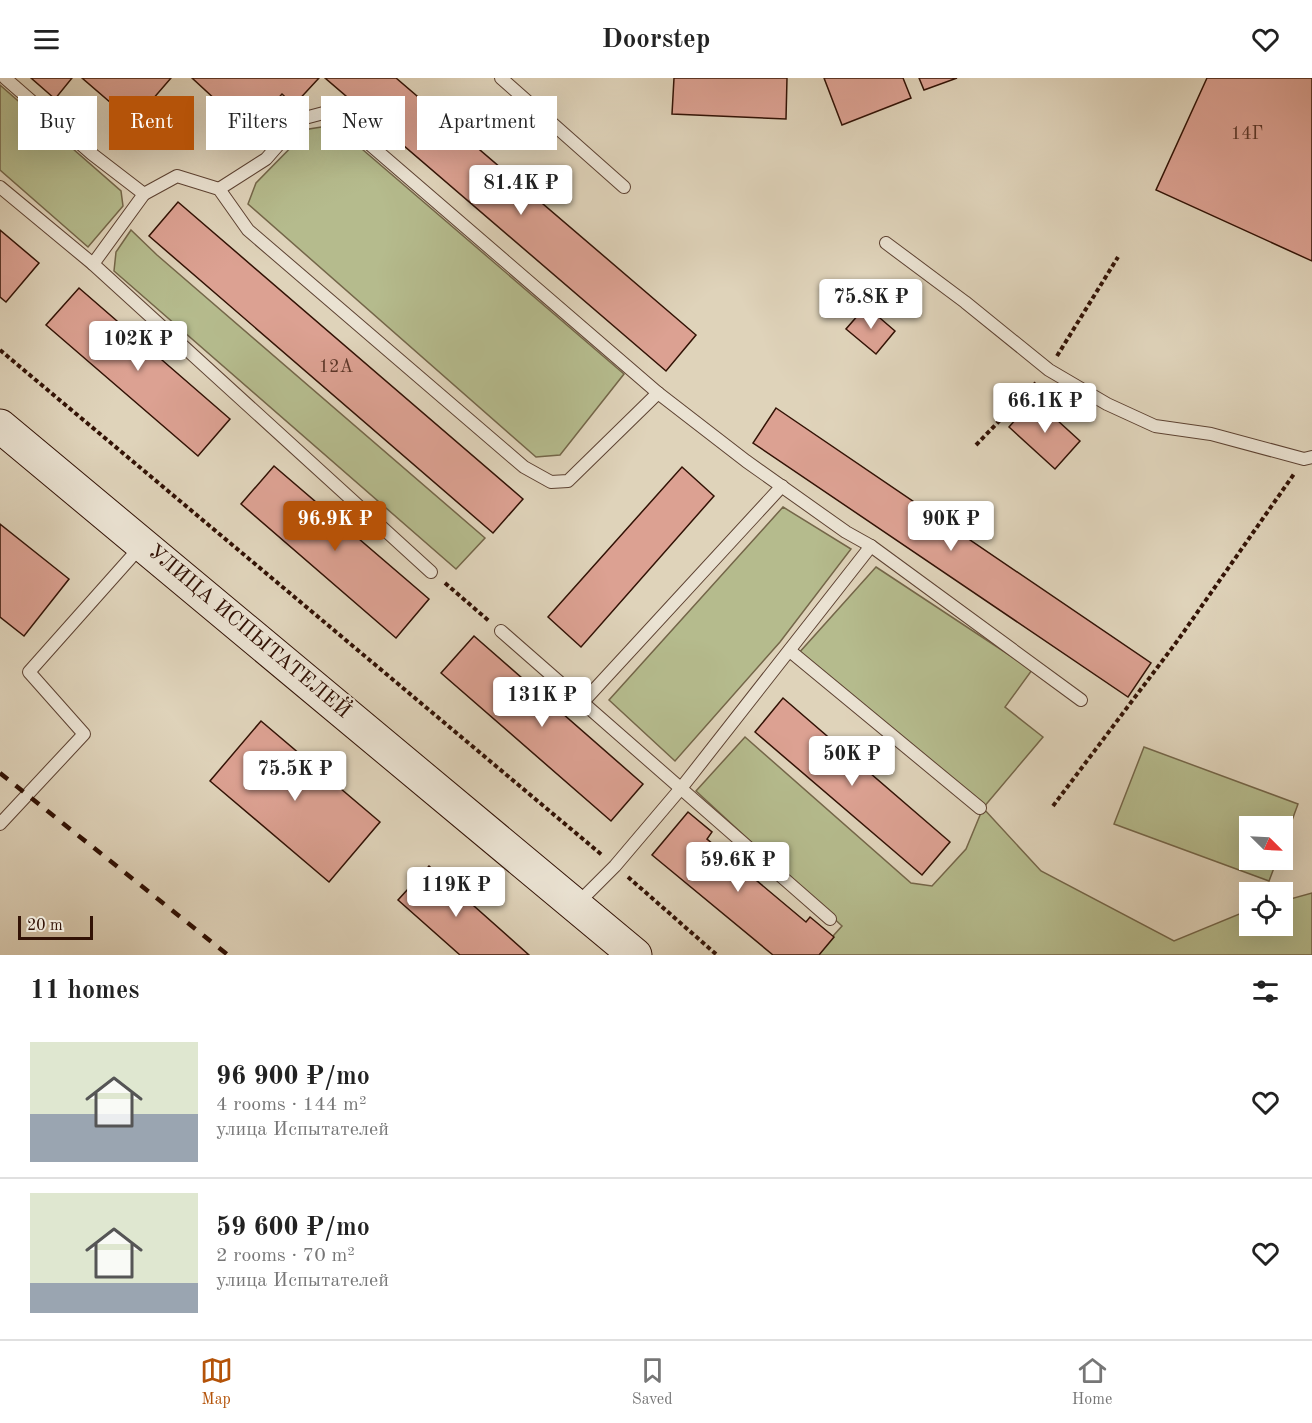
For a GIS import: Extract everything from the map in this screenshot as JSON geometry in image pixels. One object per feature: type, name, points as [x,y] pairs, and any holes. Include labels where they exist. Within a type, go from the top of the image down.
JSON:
[{"type":"main road","name":"УЛИЦА ИСПЫТАТЕЛЕЙ","points":[[0,426],[635,955]]},
{"type":"lane","points":[[5,78],[92,154],[144,194]]},
{"type":"lane","points":[[501,78],[624,187]]},
{"type":"lane","points":[[219,189],[266,159],[302,119],[331,111],[658,393],[782,486],[846,532],[871,546],[1081,700]]},
{"type":"lane","points":[[93,264],[144,194],[177,176],[219,189],[248,230],[524,467],[552,482],[568,481],[658,393]]},
{"type":"lane","points":[[0,187],[93,264],[431,572]]},
{"type":"lane","points":[[886,243],[965,302],[1049,370],[1107,404],[1155,426],[1212,434],[1308,458]]},
{"type":"lane","points":[[583,702],[782,486]]},
{"type":"lane","points":[[0,824],[84,734],[28,672],[143,544]]},
{"type":"lane","points":[[575,906],[615,866],[682,787],[871,546]]},
{"type":"lane","points":[[501,631],[682,787],[830,919]]},
{"type":"lane","points":[[790,651],[980,808]]},
{"type":"path","points":[[0,350],[615,866],[717,955]]},
{"type":"path","points":[[1053,806],[1178,639],[1308,458]]},
{"type":"path","points":[[431,572],[501,631]]},
{"type":"green space","points":[[0,85],[18,101],[18,150],[74,150],[121,191],[123,206],[88,247],[0,170]]},
{"type":"green space","points":[[321,127],[321,150],[363,150],[624,374],[560,455],[536,457],[248,204],[256,183],[288,150],[309,150],[309,129]]},
{"type":"green space","points":[[131,230],[485,538],[456,569],[114,271],[116,252]]},
{"type":"green space","points":[[783,507],[851,549],[780,642],[675,761],[609,700]]},
{"type":"green space","points":[[876,567],[1032,670],[1005,707],[1043,737],[983,808],[798,654]]},
{"type":"green space","points":[[745,737],[911,883],[932,886],[966,849],[983,808],[1041,871],[1174,941],[1239,914],[1239,936],[1293,936],[1293,898],[1312,893],[1312,955],[816,955],[842,926],[696,791]]},
{"type":"green space","points":[[1144,747],[1298,804],[1293,818],[1239,816],[1239,870],[1114,824]]},
{"type":"green space","points":[[1239,870],[1273,870],[1269,881]]},
{"type":"building","points":[[31,78],[72,78],[57,96],[52,96]]},
{"type":"building","points":[[82,78],[171,78],[155,96],[109,96],[109,101]]},
{"type":"building","points":[[192,78],[319,78],[302,96],[282,94],[280,96],[212,96]]},
{"type":"building","points":[[325,78],[396,78],[417,96],[417,150],[480,150],[696,335],[666,371],[405,147],[405,96],[346,96]]},
{"type":"building","points":[[674,78],[787,78],[786,119],[672,114]]},
{"type":"building","points":[[824,78],[903,78],[911,98],[842,125]]},
{"type":"building","points":[[919,78],[957,78],[924,90]]},
{"type":"building","points":[[1207,78],[1312,78],[1312,261],[1156,190]]},
{"type":"building","points":[[178,202],[523,499],[493,533],[149,236]]},
{"type":"building","points":[[0,230],[39,263],[6,302],[0,297]]},
{"type":"building","points":[[79,288],[230,419],[198,456],[46,325]]},
{"type":"building","points":[[866,306],[895,331],[876,354],[846,329]]},
{"type":"building","points":[[1034,399],[1080,441],[1055,469],[1009,427]]},
{"type":"building","points":[[776,408],[1151,663],[1128,697],[753,443]]},
{"type":"building","points":[[274,466],[429,599],[396,638],[241,504]]},
{"type":"building","points":[[682,467],[714,496],[581,647],[548,617]]},
{"type":"building","points":[[0,524],[69,579],[24,636],[0,617]]},
{"type":"building","points":[[474,636],[643,784],[611,821],[441,673]]},
{"type":"building","points":[[783,698],[950,842],[922,875],[755,732]]},
{"type":"building","points":[[261,721],[380,822],[329,882],[210,781]]},
{"type":"building","points":[[688,812],[712,832],[707,839],[806,922],[810,917],[834,937],[819,955],[773,955],[652,855]]},
{"type":"building","points":[[429,866],[529,955],[460,955],[398,900]]},
{"type":"railway","points":[[0,773],[228,955]]}]
